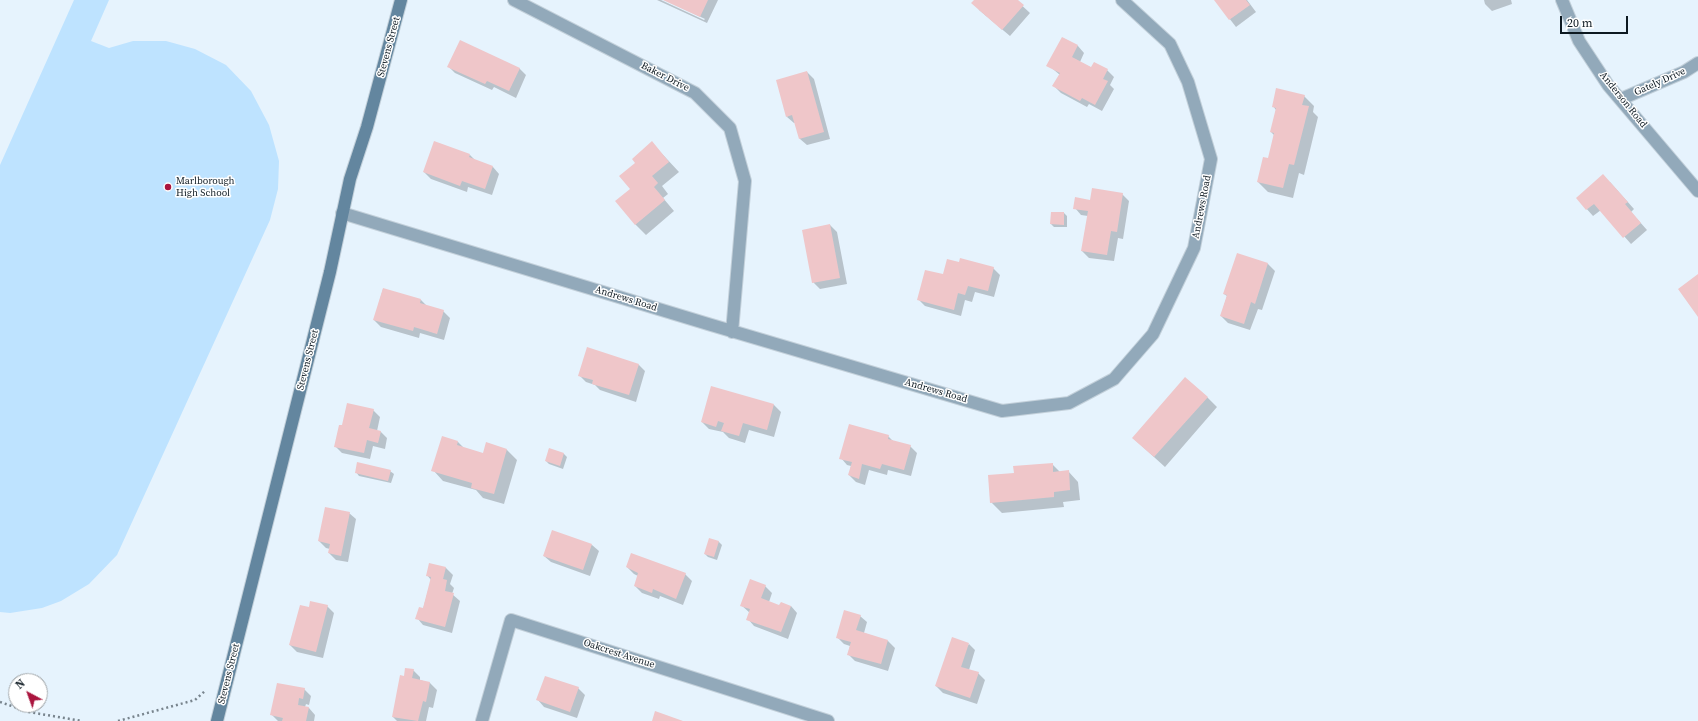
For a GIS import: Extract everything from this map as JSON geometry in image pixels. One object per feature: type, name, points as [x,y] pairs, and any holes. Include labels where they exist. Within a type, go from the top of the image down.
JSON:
[{"type":"street","name":"Stevens Street","points":[[217,721],[330,272],[350,179],[367,127],[401,0]]},
{"type":"street","name":"Baker Drive","points":[[514,0],[695,93],[730,128],[745,181],[732,332]]},
{"type":"street","name":"Andrews Road","points":[[342,213],[732,332],[1002,411],[1069,403],[1114,380],[1153,334],[1194,248],[1211,159],[1188,82],[1170,44],[1122,0]]},
{"type":"street","name":"Anderson Road","points":[[1562,0],[1579,41],[1608,85],[1698,191]]},
{"type":"street","name":"Gately Drive","points":[[1621,99],[1684,72],[1698,63]]},
{"type":"street","name":"Oakcrest Avenue","points":[[482,721],[511,620],[828,721]]},
{"type":"path","points":[[118,721],[195,700],[205,692]]},
{"type":"path","points":[[0,702],[29,712],[82,721]]},
{"type":"shaded area","points":[[74,0],[109,0],[91,41],[109,48],[133,41],[166,41],[195,49],[226,65],[251,91],[269,125],[279,161],[278,189],[270,220],[117,555],[89,584],[61,601],[42,608],[10,613],[0,612],[0,165]]},
{"type":"building","points":[[663,0],[708,0],[700,17]]},
{"type":"building","points":[[974,0],[1018,0],[1024,5],[1002,30],[971,3]]},
{"type":"building","points":[[1214,0],[1246,0],[1250,5],[1229,20]]},
{"type":"building","points":[[1062,37],[1078,45],[1072,57],[1091,67],[1094,62],[1108,69],[1103,79],[1108,81],[1095,105],[1082,98],[1080,101],[1052,86],[1060,73],[1046,66]]},
{"type":"building","points":[[460,40],[520,68],[509,91],[487,81],[485,84],[447,67]]},
{"type":"building","points":[[807,71],[824,132],[799,139],[792,115],[786,117],[776,80]]},
{"type":"building","points":[[1276,88],[1305,95],[1302,105],[1309,106],[1294,165],[1289,164],[1283,188],[1257,182],[1263,157],[1268,158],[1274,133],[1270,132],[1276,108],[1272,107]]},
{"type":"building","points":[[434,141],[470,154],[469,157],[493,166],[485,189],[462,181],[460,186],[423,172]]},
{"type":"building","points":[[652,141],[669,162],[652,176],[658,183],[654,187],[665,200],[635,225],[615,201],[630,189],[619,176],[635,163],[632,159]]},
{"type":"building","points":[[1603,174],[1628,202],[1625,204],[1641,223],[1623,238],[1594,204],[1586,210],[1576,198]]},
{"type":"building","points":[[1092,188],[1123,193],[1117,232],[1111,231],[1107,255],[1081,251],[1088,211],[1073,209],[1075,197],[1090,200]]},
{"type":"building","points":[[1051,212],[1064,212],[1064,225],[1050,224]]},
{"type":"building","points":[[830,224],[840,278],[812,283],[802,230]]},
{"type":"building","points":[[1237,253],[1268,263],[1255,304],[1251,302],[1244,324],[1220,316],[1227,295],[1223,294]]},
{"type":"building","points":[[960,258],[994,267],[988,291],[968,286],[965,295],[958,293],[954,310],[917,300],[925,270],[943,274],[947,259],[959,262]]},
{"type":"building","points":[[1698,274],[1698,317],[1678,289]]},
{"type":"building","points":[[383,288],[421,299],[420,303],[444,310],[437,334],[414,327],[413,331],[373,320]]},
{"type":"building","points":[[587,347],[639,364],[629,395],[592,384],[593,380],[578,376]]},
{"type":"building","points":[[1185,377],[1208,397],[1154,457],[1132,438]]},
{"type":"building","points":[[711,386],[774,404],[767,430],[743,423],[739,436],[721,431],[724,423],[718,421],[716,427],[701,422]]},
{"type":"building","points":[[347,403],[374,409],[369,428],[381,431],[378,443],[367,440],[364,453],[334,447],[339,425],[342,425]]},
{"type":"building","points":[[849,424],[889,435],[888,439],[911,445],[904,470],[882,464],[880,469],[862,464],[859,479],[848,475],[852,462],[839,459]]},
{"type":"building","points":[[442,436],[458,441],[457,445],[483,453],[486,442],[507,449],[494,494],[471,488],[472,483],[431,471]]},
{"type":"building","points":[[549,448],[564,453],[560,466],[545,461]]},
{"type":"building","points":[[357,462],[391,470],[388,481],[355,473]]},
{"type":"building","points":[[1053,463],[1053,472],[1069,470],[1070,490],[1054,492],[1054,497],[990,503],[988,475],[1014,473],[1013,466]]},
{"type":"building","points":[[325,507],[350,512],[341,556],[328,553],[330,544],[318,541]]},
{"type":"building","points":[[552,530],[592,544],[583,570],[543,556]]},
{"type":"building","points":[[709,538],[719,541],[714,557],[704,554]]},
{"type":"building","points":[[631,553],[686,573],[676,599],[653,589],[652,593],[634,586],[638,573],[626,567]]},
{"type":"building","points":[[429,563],[446,567],[443,579],[447,580],[445,591],[454,593],[445,627],[415,619],[419,607],[423,608],[431,577],[426,576]]},
{"type":"building","points":[[750,579],[766,585],[761,598],[779,605],[781,602],[791,606],[781,632],[746,620],[750,609],[740,606]]},
{"type":"building","points":[[310,601],[328,605],[316,652],[289,645],[300,605],[309,607]]},
{"type":"building","points":[[844,610],[861,615],[856,630],[888,640],[881,664],[847,655],[851,642],[836,638]]},
{"type":"building","points":[[952,637],[969,643],[961,667],[979,672],[970,698],[935,686]]},
{"type":"building","points":[[405,668],[414,669],[412,678],[430,682],[426,702],[423,701],[418,721],[392,717],[400,675],[404,676]]},
{"type":"building","points":[[545,676],[579,687],[570,712],[536,700]]},
{"type":"building","points":[[277,683],[305,688],[303,699],[299,698],[298,705],[309,707],[306,721],[282,721],[283,718],[270,715]]},
{"type":"building","points":[[655,711],[683,721],[652,721]]},
{"type":"place","name":"Marlborough High School","points":[[168,187]]}]
